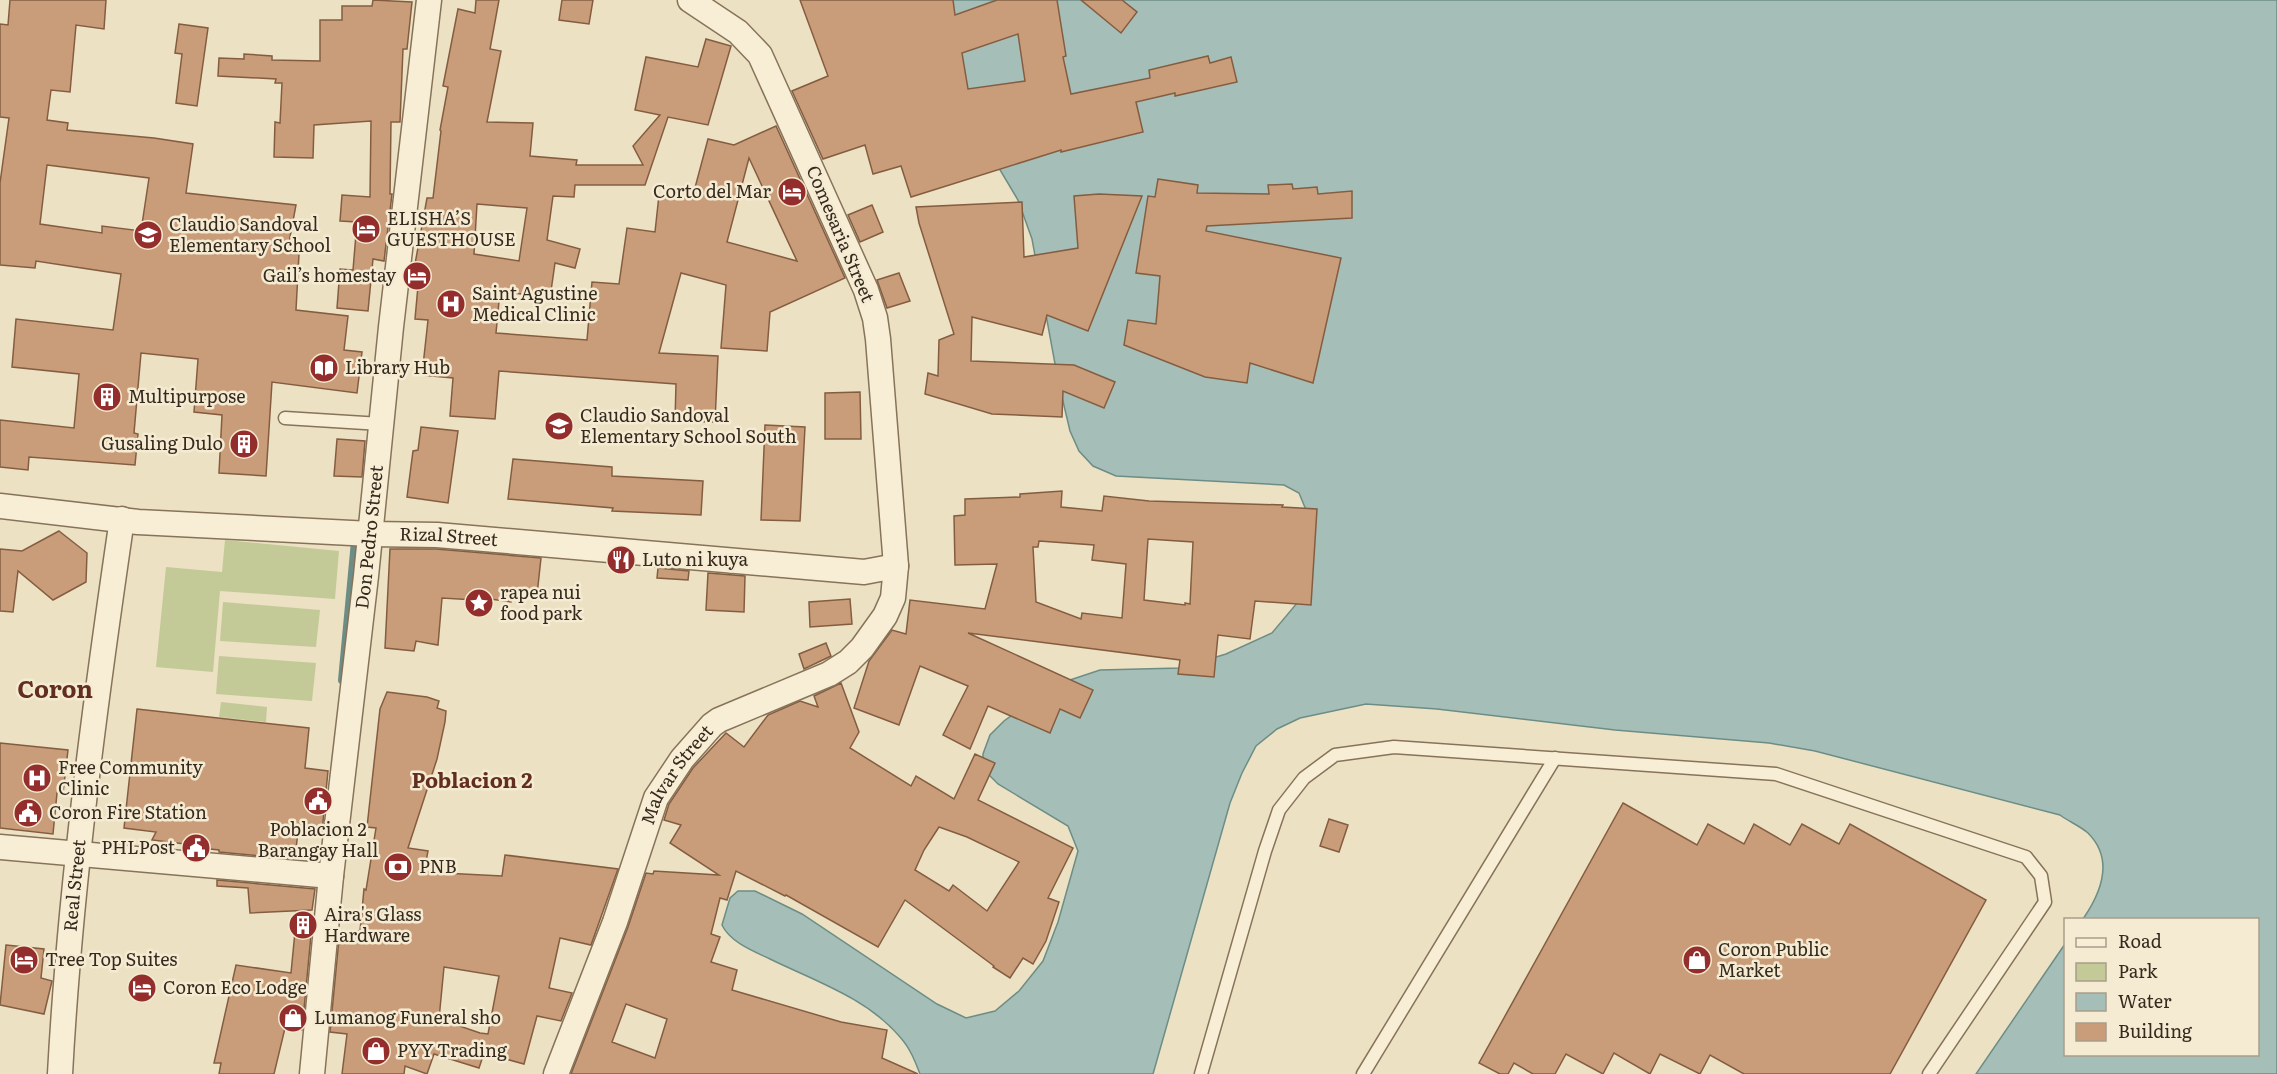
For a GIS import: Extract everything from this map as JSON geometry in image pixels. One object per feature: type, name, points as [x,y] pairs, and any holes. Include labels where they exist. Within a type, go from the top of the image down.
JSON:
[{"type":"street","name":"Don Pedro Street","points":[[312,1074],[331,876],[429,0]]},
{"type":"street","name":"Comesaria Street","points":[[690,0],[738,32],[760,55],[866,290],[874,318],[879,351],[896,566]]},
{"type":"street","name":"Rizal Street","points":[[0,506],[122,519],[371,534],[437,535],[864,572],[896,566]]},
{"type":"street","name":"Real Street","points":[[60,1074],[65,985],[79,854],[104,637],[122,519]]},
{"type":"street","name":"Malvar Street","points":[[556,1074],[615,922],[656,798],[682,759],[712,725],[829,674],[848,662],[862,648],[885,616],[893,598],[896,566]]},
{"type":"street","points":[[0,847],[331,876]]},
{"type":"lane","points":[[285,418],[381,424]]},
{"type":"lane","points":[[1201,1074],[1265,851],[1279,810],[1304,778],[1335,755],[1394,747],[1776,774],[2026,857],[2041,876],[2045,902],[1929,1074]]},
{"type":"lane","points":[[1363,1074],[1555,758]]},
{"type":"green space","points":[[225,540],[339,551],[335,599],[220,591],[213,672],[156,667],[166,567],[222,572]]},
{"type":"green space","points":[[223,602],[320,610],[316,647],[220,641]]},
{"type":"green space","points":[[219,656],[316,663],[312,701],[216,694]]},
{"type":"green space","points":[[221,702],[267,707],[266,722],[219,717]]},
{"type":"water","points":[[899,0],[2277,0],[2277,1074],[1976,1074],[2064,945],[2064,1056],[2259,1056],[2259,918],[2084,918],[2100,887],[2103,865],[2101,854],[2088,833],[2060,815],[1815,751],[1769,743],[1615,730],[1437,709],[1366,704],[1300,718],[1277,729],[1256,746],[1230,803],[1153,1074],[920,1074],[904,1041],[872,1011],[840,992],[756,953],[730,936],[722,925],[730,898],[738,891],[755,891],[802,914],[937,1004],[966,1018],[995,1011],[1019,991],[1043,961],[1058,922],[1078,851],[1068,826],[998,784],[983,769],[983,754],[990,735],[1004,721],[1052,686],[1100,670],[1180,668],[1226,654],[1272,633],[1298,602],[1311,522],[1299,493],[1284,485],[1116,476],[1093,466],[1079,451],[1070,431],[1058,380],[1032,239],[1018,200]]},
{"type":"building","points":[[10,0],[106,0],[104,29],[76,25],[70,92],[51,90],[47,120],[68,123],[67,130],[193,144],[186,193],[296,205],[287,253],[299,254],[296,310],[348,316],[344,350],[362,352],[357,393],[272,382],[266,476],[219,473],[222,415],[194,412],[198,359],[141,353],[134,433],[138,434],[135,465],[29,457],[28,470],[0,467],[0,420],[74,428],[79,374],[12,367],[16,319],[113,330],[121,274],[36,261],[35,268],[0,265],[0,183],[9,118],[0,117],[0,24],[8,25]],"holes":[[[47,165],[149,178],[141,231],[102,226],[102,233],[40,224]]]},
{"type":"building","points":[[373,0],[412,2],[407,49],[403,49],[400,122],[391,122],[390,194],[392,194],[384,261],[373,259],[368,311],[337,308],[340,269],[353,270],[357,222],[340,221],[342,195],[370,197],[371,121],[314,125],[313,158],[274,157],[275,122],[280,123],[282,83],[275,83],[276,79],[218,76],[219,58],[244,59],[244,54],[272,56],[272,60],[320,61],[320,20],[342,20],[342,6],[372,6]]},
{"type":"building","points":[[476,0],[499,0],[490,49],[501,51],[487,122],[533,123],[530,156],[577,160],[576,165],[643,165],[633,146],[660,115],[635,110],[646,57],[698,67],[706,39],[731,46],[708,125],[668,117],[645,185],[575,185],[574,197],[553,196],[547,240],[580,249],[575,268],[555,263],[550,298],[500,291],[496,333],[587,340],[592,282],[619,284],[627,228],[655,232],[659,195],[692,199],[708,139],[734,145],[776,126],[845,278],[770,312],[767,351],[721,348],[726,285],[681,273],[659,353],[718,356],[715,422],[675,421],[676,384],[499,371],[495,419],[450,416],[453,378],[422,375],[428,320],[415,319],[420,264],[415,264],[427,198],[433,198],[440,130],[448,87],[443,86],[458,9],[475,13]],"holes":[[[749,158],[797,261],[727,242]],[[477,204],[527,208],[519,261],[474,254]]]},
{"type":"building","points":[[562,0],[593,0],[589,24],[559,20]]},
{"type":"building","points":[[800,0],[953,0],[955,15],[997,0],[1057,0],[1066,56],[1063,57],[1071,94],[1150,78],[1149,70],[1208,56],[1210,63],[1231,57],[1237,82],[1136,102],[1143,132],[1061,152],[1061,150],[911,197],[901,166],[873,174],[865,145],[823,159],[792,91],[828,76]],"holes":[[[1018,34],[1025,81],[968,89],[962,53]]]},
{"type":"building","points":[[1081,0],[1122,0],[1137,12],[1121,33]]},
{"type":"building","points":[[179,24],[208,28],[197,106],[176,103],[182,54],[175,53]]},
{"type":"building","points":[[1158,179],[1198,185],[1197,193],[1269,194],[1268,185],[1292,184],[1293,189],[1317,187],[1318,194],[1352,191],[1352,218],[1207,226],[1206,231],[1341,258],[1313,383],[1250,363],[1247,383],[1205,377],[1124,345],[1128,320],[1156,324],[1160,276],[1136,273],[1148,196],[1155,197]]},
{"type":"building","points":[[1099,194],[1142,196],[1088,331],[1047,315],[1042,335],[972,317],[971,361],[1074,365],[1115,382],[1104,408],[1063,391],[1062,417],[992,414],[925,394],[928,373],[938,376],[939,340],[954,334],[916,207],[1022,202],[1024,257],[1078,248],[1074,196]]},
{"type":"building","points":[[872,205],[883,232],[860,242],[848,215]]},
{"type":"building","points":[[899,273],[910,301],[887,308],[877,280]]},
{"type":"building","points":[[860,392],[861,439],[825,439],[825,393]]},
{"type":"building","points":[[765,425],[805,427],[800,521],[761,520]]},
{"type":"building","points":[[421,427],[458,431],[448,503],[407,497],[413,451],[418,450]]},
{"type":"building","points":[[337,439],[365,441],[362,477],[334,476]]},
{"type":"building","points":[[513,459],[612,467],[612,476],[703,481],[701,515],[612,511],[613,508],[508,499]]},
{"type":"building","points":[[1062,491],[1061,507],[1102,511],[1104,496],[1149,501],[1283,505],[1282,507],[1317,509],[1311,605],[1255,601],[1250,639],[1218,635],[1214,677],[1178,674],[1180,660],[968,633],[1093,690],[1080,718],[1060,709],[1050,733],[988,706],[970,749],[943,735],[968,686],[920,666],[899,725],[854,708],[869,661],[892,630],[906,634],[910,600],[985,609],[997,564],[955,565],[954,516],[965,515],[965,499],[1020,497],[1020,494]],"holes":[[[1148,539],[1193,542],[1190,604],[1144,600]],[[1039,541],[1094,545],[1092,560],[1126,564],[1122,618],[1082,613],[1081,619],[1036,602],[1033,547],[1038,547]]]},
{"type":"building","points":[[59,531],[87,553],[86,582],[53,600],[18,571],[13,612],[0,611],[0,549],[22,551]]},
{"type":"building","points":[[390,549],[436,549],[541,558],[537,595],[512,592],[511,602],[476,597],[475,600],[442,598],[438,645],[416,641],[414,651],[385,648]]},
{"type":"building","points":[[658,568],[689,571],[688,580],[657,578]]},
{"type":"building","points":[[708,573],[745,576],[744,612],[706,610]]},
{"type":"building","points":[[850,599],[852,624],[810,627],[809,602]]},
{"type":"building","points":[[826,643],[831,656],[804,669],[799,654]]},
{"type":"building","points":[[841,683],[859,732],[850,748],[911,786],[916,776],[954,799],[975,754],[995,763],[978,800],[1073,848],[1048,898],[1059,902],[1046,941],[1033,964],[1023,958],[1010,978],[905,900],[878,947],[786,895],[736,871],[727,900],[720,898],[711,934],[720,937],[711,962],[737,970],[732,990],[841,1022],[887,1030],[882,1058],[918,1074],[571,1074],[628,927],[646,873],[653,874],[654,871],[719,875],[670,843],[681,825],[664,820],[669,804],[693,768],[726,733],[744,747],[768,715],[800,701],[818,707],[814,696]],"holes":[[[939,827],[967,837],[1019,862],[987,911],[953,885],[949,891],[915,870],[924,850]],[[626,1004],[667,1019],[655,1058],[612,1042]]]},
{"type":"building","points":[[387,692],[427,697],[439,701],[437,708],[446,711],[437,759],[408,848],[428,851],[424,872],[502,876],[505,855],[618,869],[591,945],[560,938],[549,988],[572,993],[561,1021],[537,1016],[524,1064],[484,1053],[479,1068],[434,1054],[427,1074],[405,1066],[404,1074],[342,1074],[347,1034],[330,1032],[339,939],[352,941],[353,931],[360,931],[364,889],[366,890],[376,828],[367,827],[380,709]],"holes":[[[444,967],[499,976],[488,1034],[439,1019]]]},
{"type":"building","points":[[137,709],[309,728],[305,768],[328,771],[322,832],[298,831],[295,859],[219,852],[219,850],[201,848],[201,846],[152,840],[156,832],[124,828]]},
{"type":"building","points":[[0,743],[68,750],[63,793],[57,793],[53,834],[0,828]]},
{"type":"building","name":"Coron Public Market","points":[[1623,803],[1697,845],[1708,824],[1744,844],[1754,824],[1790,845],[1802,824],[1839,844],[1850,824],[1986,900],[1890,1074],[1744,1074],[1710,1055],[1700,1074],[1660,1054],[1650,1074],[1614,1053],[1603,1074],[1566,1054],[1555,1074],[1533,1074],[1514,1063],[1508,1074],[1500,1074],[1479,1063]]},
{"type":"building","points":[[1329,819],[1348,825],[1339,852],[1320,846]]},
{"type":"building","points":[[217,880],[315,889],[312,910],[250,913],[248,888],[217,886]]},
{"type":"building","points":[[295,932],[311,935],[302,1030],[285,1028],[274,1074],[219,1074],[221,1063],[214,1063],[236,965],[291,973]]},
{"type":"building","points":[[6,945],[44,949],[41,978],[52,981],[44,1014],[0,1005]]},
{"type":"waterway","points":[[342,680],[355,541]]},
{"type":"place","name":"Corto del Mar","points":[[792,192]]},
{"type":"place","name":"ELISHA’S GUESTHOUSE","points":[[366,229]]},
{"type":"place","name":"Claudio Sandoval Elementary School","points":[[148,235]]},
{"type":"place","name":"Gail’s homestay","points":[[417,276]]},
{"type":"place","name":"Saint Agustine Medical Clinic","points":[[451,304]]},
{"type":"place","name":"Library Hub","points":[[324,368]]},
{"type":"place","name":"Multipurpose","points":[[107,397]]},
{"type":"place","name":"Claudio Sandoval Elementary School South","points":[[559,426]]},
{"type":"place","name":"Gusaling Dulo","points":[[244,444]]},
{"type":"place","name":"Luto ni kuya","points":[[621,560]]},
{"type":"place","name":"rapea nui food park","points":[[479,603]]},
{"type":"place","name":"Free Community Clinic","points":[[37,778]]},
{"type":"place","name":"Poblacion 2 Barangay Hall","points":[[318,801]]},
{"type":"place","name":"Coron Fire Station","points":[[28,813]]},
{"type":"place","name":"PHLPost","points":[[196,848]]},
{"type":"place","name":"PNB","points":[[398,867]]},
{"type":"place","name":"Aira's Glass Hardware","points":[[303,925]]},
{"type":"place","name":"Tree Top Suites","points":[[24,960]]},
{"type":"place","name":"Coron Public Market","points":[[1697,960]]},
{"type":"place","name":"Coron Eco Lodge","points":[[142,988]]},
{"type":"place","name":"Lumanog Funeral sho","points":[[293,1018]]},
{"type":"place","name":"PYY Trading","points":[[376,1051]]},
{"type":"district","name":"Coron","points":[[55,690]]},
{"type":"district","name":"Poblacion 2","points":[[472,781]]}]
